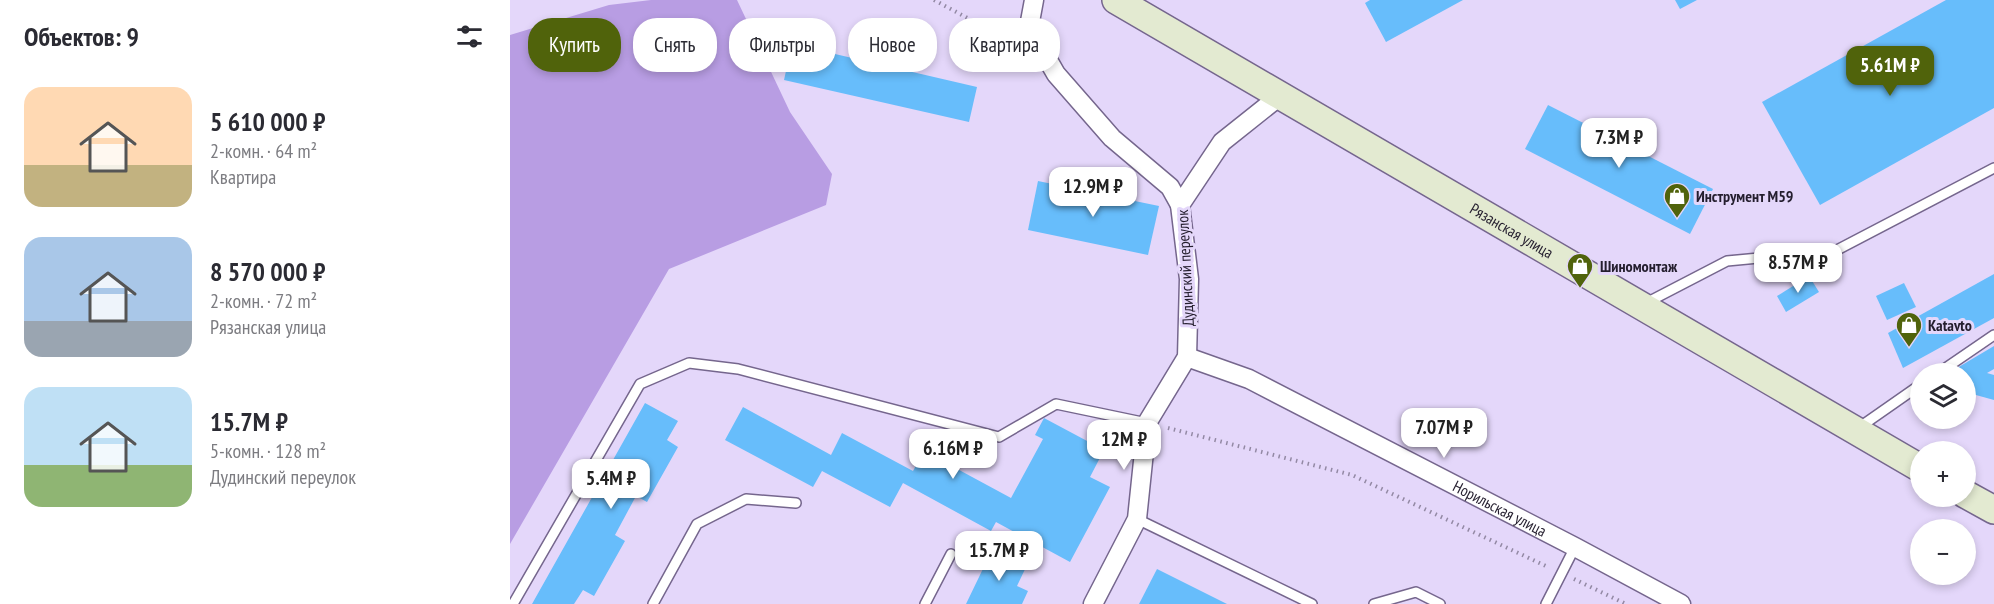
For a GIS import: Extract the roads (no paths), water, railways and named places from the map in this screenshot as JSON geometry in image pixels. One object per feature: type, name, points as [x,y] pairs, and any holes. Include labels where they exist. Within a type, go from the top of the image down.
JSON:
[{"type":"street","points":[[1034,0],[1029,27],[1056,74],[1112,138],[1170,187],[1180,205]]},
{"type":"street","name":"Рязанская улица","points":[[1131,3],[1281,95],[1910,462]]},
{"type":"street","name":"Дудинский переулок","points":[[1093,604],[1137,519],[1147,423],[1187,357],[1189,279],[1180,205],[1222,142],[1281,95]]},
{"type":"street","name":"Норильская улица","points":[[1187,357],[1248,379],[1681,604]]},
{"type":"street","points":[[1976,499],[1992,507]]},
{"type":"lane","points":[[1641,305],[1727,261],[1835,251],[1994,168]]},
{"type":"lane","points":[[1953,363],[1994,335]]},
{"type":"lane","points":[[513,604],[640,384],[689,363],[738,369],[999,437],[1056,404],[1147,423]]},
{"type":"lane","points":[[1856,430],[1910,392]]},
{"type":"lane","points":[[653,604],[697,524],[746,499],[796,503]]},
{"type":"lane","points":[[1137,519],[1312,604]]},
{"type":"lane","points":[[1546,604],[1575,547]]},
{"type":"lane","points":[[925,604],[951,554]]},
{"type":"lane","points":[[1374,604],[1416,592],[1440,604]]},
{"type":"place","name":"Инструмент М59","points":[[1677,219]]},
{"type":"place","name":"Шиномонтаж","points":[[1580,289]]},
{"type":"place","name":"Katavto","points":[[1909,348]]}]
